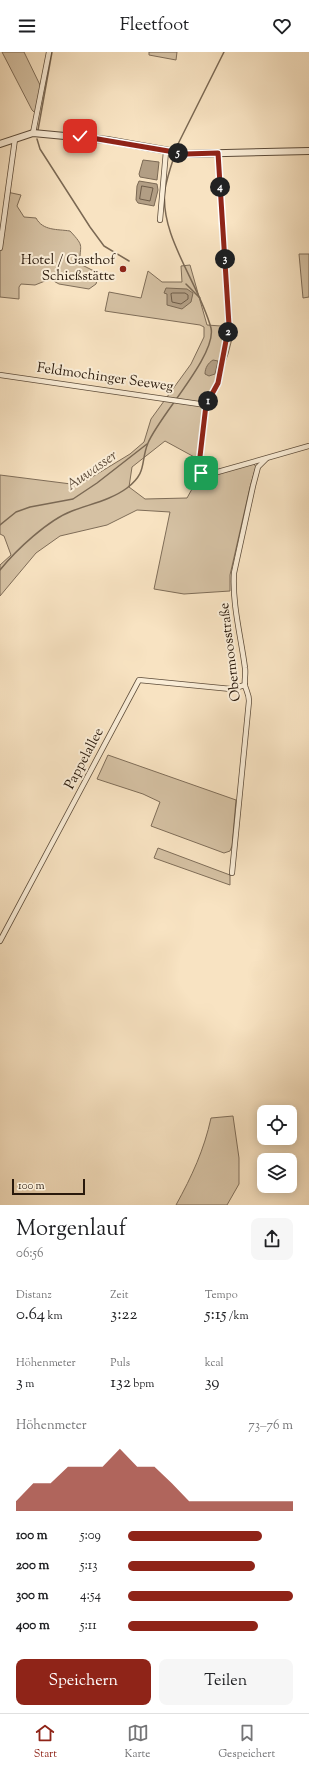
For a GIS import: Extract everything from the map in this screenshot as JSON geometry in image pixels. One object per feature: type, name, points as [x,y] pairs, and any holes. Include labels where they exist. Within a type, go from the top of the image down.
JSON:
[{"type":"street","points":[[34,133],[49,52]]},
{"type":"street","points":[[0,144],[34,133],[106,140],[186,154],[309,151]]},
{"type":"street","points":[[0,248],[15,139]]},
{"type":"street","points":[[160,220],[166,151]]},
{"type":"street","points":[[218,153],[229,325],[218,383],[206,405],[199,465],[201,473],[207,475],[309,446]]},
{"type":"street","name":"Feldmochinger Seeweg","points":[[0,375],[206,405]]},
{"type":"street","name":"Obermoosstraße","points":[[232,873],[249,701],[245,685],[246,671],[233,583],[258,467],[267,458]]},
{"type":"street","name":"Pappelallee","points":[[0,941],[139,680],[231,689],[245,685]]},
{"type":"shaded area","points":[[2,52],[24,52],[41,87],[36,114],[32,110]]},
{"type":"shaded area","points":[[149,52],[177,52],[176,60],[149,55]]},
{"type":"shaded area","points":[[7,192],[21,195],[17,206],[24,217],[36,218],[42,225],[51,229],[70,231],[81,246],[80,264],[94,271],[98,277],[96,284],[89,289],[59,284],[50,279],[35,285],[21,284],[19,287],[19,299],[0,297],[0,245]]},
{"type":"shaded area","points":[[299,254],[309,254],[309,297],[303,298]]},
{"type":"shaded area","points":[[190,265],[207,325],[235,327],[228,354],[218,381],[205,404],[198,459],[165,441],[132,467],[129,487],[145,499],[187,498],[197,480],[203,475],[254,464],[256,467],[230,575],[230,591],[184,594],[154,589],[170,512],[137,510],[107,525],[60,536],[36,553],[0,596],[0,565],[11,555],[4,536],[0,534],[0,475],[79,485],[130,454],[144,442],[151,419],[191,364],[204,337],[204,327],[200,325],[105,311],[109,292],[141,298],[148,271],[162,282],[182,282],[181,266]]},
{"type":"shaded area","points":[[108,755],[236,800],[232,846],[230,851],[224,853],[151,826],[160,802],[143,794],[97,779]]},
{"type":"shaded area","points":[[158,848],[230,875],[230,885],[154,858]]},
{"type":"shaded area","points":[[233,1116],[239,1158],[239,1184],[227,1205],[176,1205],[197,1163],[211,1118]]},
{"type":"water","points":[[143,160],[159,162],[157,180],[140,177],[139,174]]},
{"type":"water","points":[[139,181],[157,184],[158,190],[154,206],[138,203],[136,200]]},
{"type":"water","points":[[166,288],[187,289],[193,293],[191,302],[182,309],[167,305],[167,294],[164,293]]},
{"type":"water","points":[[213,360],[218,361],[215,374],[209,376],[205,374],[206,370],[208,364]]},
{"type":"waterway","points":[[38,130],[52,52]]},
{"type":"waterway","points":[[176,148],[224,52]]},
{"type":"waterway","points":[[37,139],[40,149],[90,227],[104,246],[129,261]]},
{"type":"waterway","points":[[0,570],[23,545],[53,521],[72,511],[114,496],[134,482],[141,472],[148,443],[154,431],[186,386],[205,354],[210,340],[211,328],[198,294],[174,242],[168,224],[165,207],[165,189],[173,160]]},
{"type":"waterway","points":[[186,284],[200,298]]},
{"type":"waterway","name":"Auwasser","points":[[0,525],[16,512],[30,507],[73,499],[97,483],[147,444]]},
{"type":"place","name":"Hotel / Gasthof Schießstätte","points":[[123,269]]},
{"type":"route","points":[[80,136],[186,154],[218,153],[229,325],[218,383],[206,405],[199,465],[201,473]]}]
